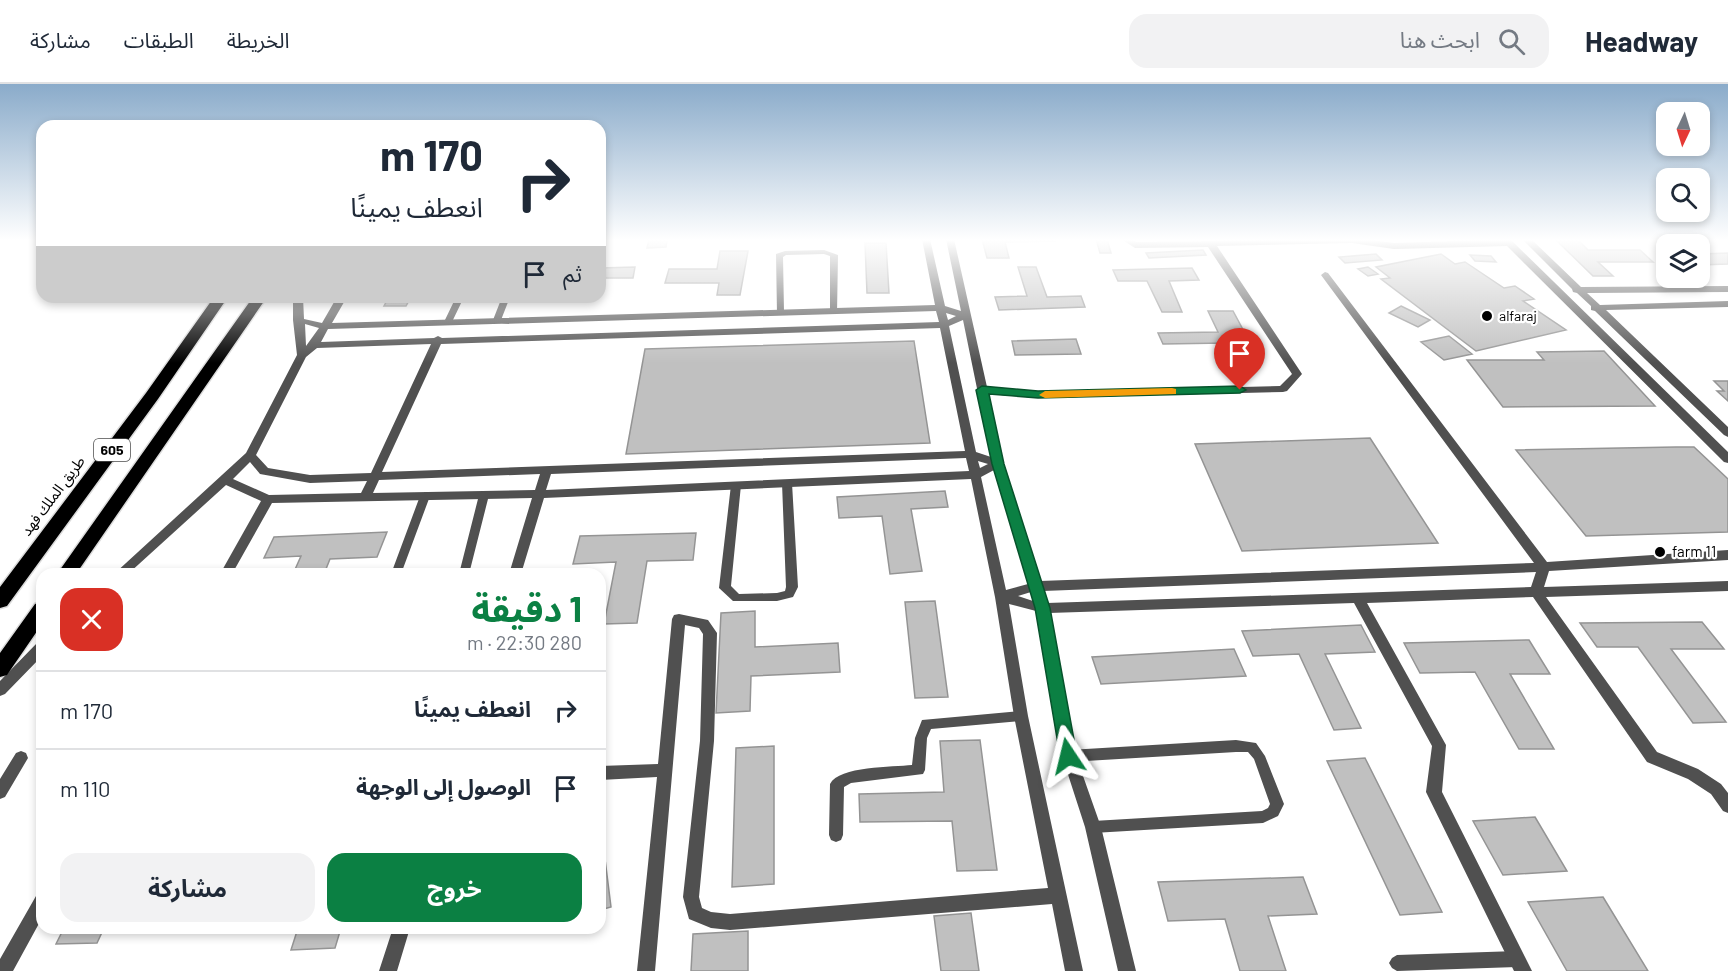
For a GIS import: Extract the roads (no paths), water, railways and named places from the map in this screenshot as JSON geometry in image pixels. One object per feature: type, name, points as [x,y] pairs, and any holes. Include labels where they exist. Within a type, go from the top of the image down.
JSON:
[{"type":"highway","name":"طريق الملك فهد","points":[[0,601],[152,396],[217,303]]},
{"type":"highway","name":"605","points":[[70,568],[256,303]]},
{"type":"highway","points":[[0,669],[36,618]]},
{"type":"street","points":[[935,280],[1001,597],[1021,716],[1074,971]]},
{"type":"street","points":[[958,280],[998,464],[1042,608],[1068,756],[1092,827],[1127,971]]},
{"type":"street","points":[[982,390],[1038,395],[1283,388],[1297,374],[1235,280]]},
{"type":"street","points":[[1329,280],[1544,567]]},
{"type":"street","points":[[1548,280],[1728,459]]},
{"type":"street","points":[[1569,280],[1728,432]]},
{"type":"street","points":[[1554,286],[1579,290],[1728,289]]},
{"type":"street","points":[[298,303],[302,355]]},
{"type":"street","points":[[127,568],[250,455],[302,355],[314,345],[338,303]]},
{"type":"street","points":[[1577,308],[1728,304]]},
{"type":"street","points":[[298,320],[325,326],[941,308],[965,316]]},
{"type":"street","points":[[314,345],[438,339],[945,325],[965,316]]},
{"type":"street","points":[[366,496],[438,339]]},
{"type":"street","points":[[1707,413],[1728,421]]},
{"type":"street","points":[[250,455],[264,471],[282,476],[310,478],[970,454],[998,464]]},
{"type":"street","points":[[225,480],[268,500],[366,496],[541,494],[975,475],[998,464]]},
{"type":"street","points":[[517,568],[547,469]]},
{"type":"street","points":[[229,568],[268,500]]},
{"type":"street","points":[[1001,597],[1036,586],[1544,567],[1728,555]]},
{"type":"street","points":[[1536,592],[1544,567]]},
{"type":"street","points":[[1001,597],[1042,608],[1728,586]]},
{"type":"street","points":[[1536,592],[1652,757],[1693,774],[1716,789],[1728,806]]},
{"type":"street","points":[[1358,599],[1439,745],[1434,792],[1520,965]]},
{"type":"street","points":[[646,971],[679,619],[703,624],[710,633],[707,741],[691,897],[695,913],[711,921],[730,922],[1059,895]]},
{"type":"street","points":[[0,690],[36,653]]},
{"type":"street","points":[[0,792],[21,758]]},
{"type":"street","points":[[606,773],[664,770]]},
{"type":"street","points":[[3,971],[36,913]]},
{"type":"street","points":[[388,971],[400,934]]},
{"type":"lane","points":[[779,280],[780,312]]},
{"type":"lane","points":[[834,280],[834,310]]},
{"type":"lane","points":[[448,322],[457,303]]},
{"type":"lane","points":[[497,320],[504,303]]},
{"type":"lane","points":[[736,485],[725,588],[737,598],[777,597],[789,594],[792,587],[787,483]]},
{"type":"lane","points":[[466,568],[484,495]]},
{"type":"lane","points":[[398,568],[424,496]]},
{"type":"lane","points":[[836,836],[837,784],[849,777],[918,770],[921,738],[926,724],[1021,716]]},
{"type":"lane","points":[[1068,756],[1251,747],[1260,756],[1277,804],[1273,812],[1263,817],[1092,827]]},
{"type":"lane","points":[[1398,963],[1520,965]]},
{"type":"place","name":"alfaraj","points":[[1487,316]]},
{"type":"place","name":"farm 11","points":[[1660,552]]}]
